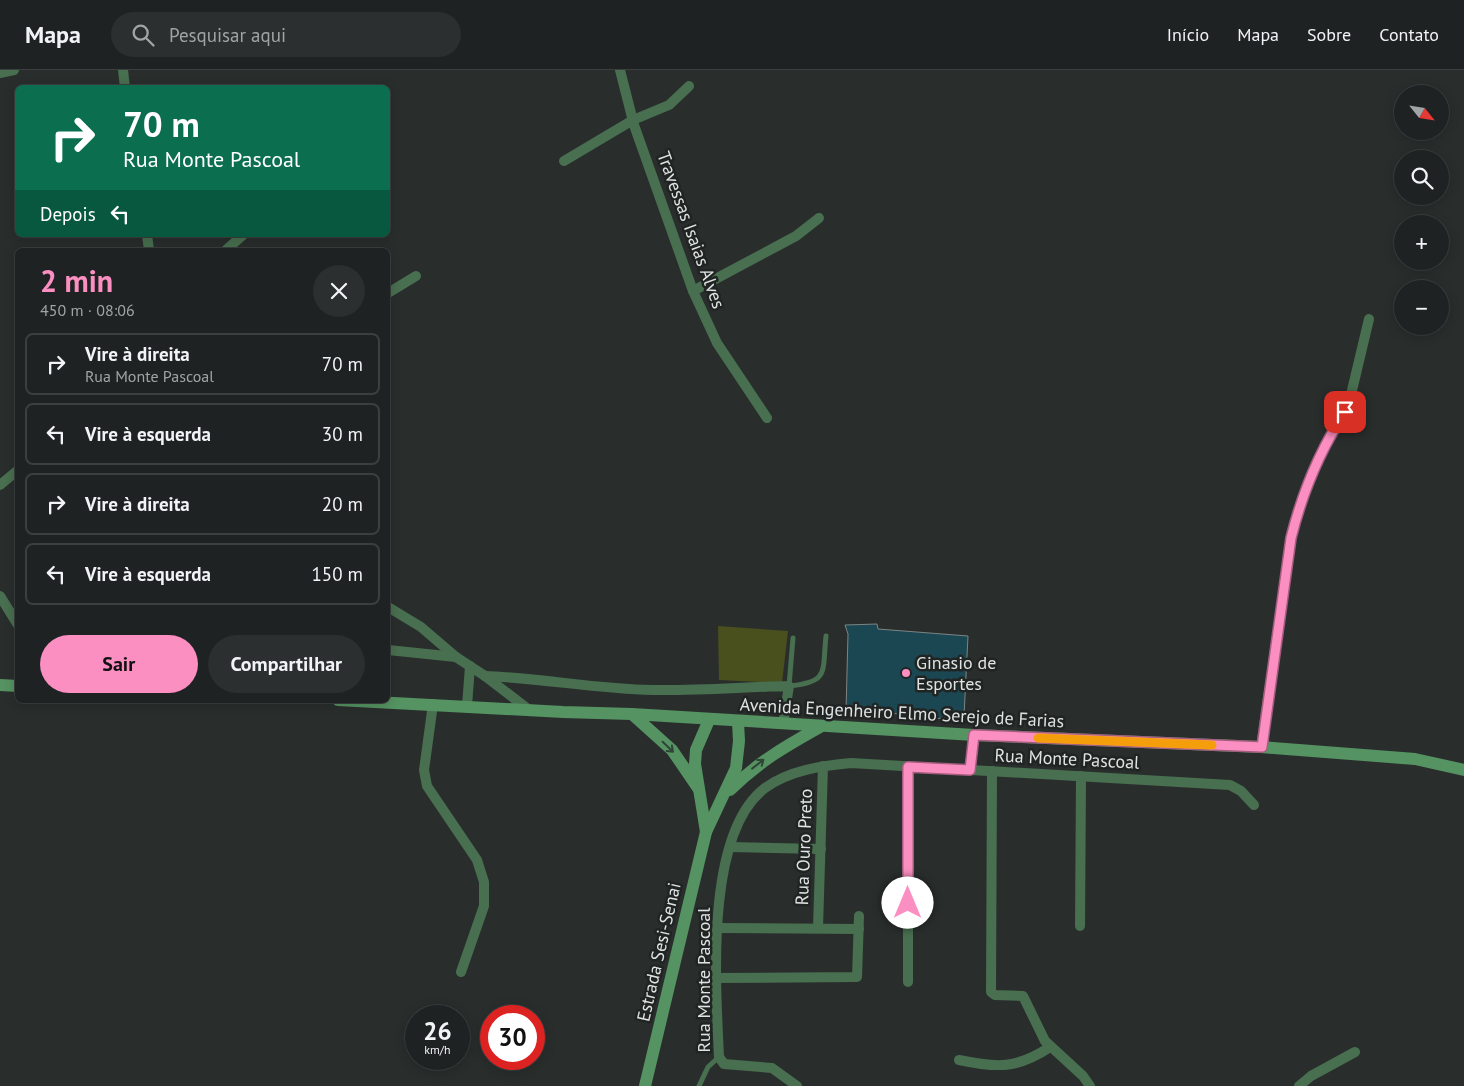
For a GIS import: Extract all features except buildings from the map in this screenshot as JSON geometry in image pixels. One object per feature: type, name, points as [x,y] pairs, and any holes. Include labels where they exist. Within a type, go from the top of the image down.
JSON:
[{"type":"main road","points":[[0,685],[15,686]]},
{"type":"main road","name":"Avenida Engenheiro Elmo Serejo de Farias","points":[[390,702],[632,714],[974,735],[1262,747],[1415,759],[1460,766]]},
{"type":"main road","points":[[632,714],[672,750],[702,794]]},
{"type":"main road","name":"Estrada Sesi-Senai","points":[[706,832],[702,794],[695,764],[696,750],[709,720]]},
{"type":"main road","name":"Estrada Sesi-Senai","points":[[645,1084],[706,832],[736,768],[740,741],[738,722]]},
{"type":"main road","points":[[723,797],[749,771],[772,754],[820,726]]},
{"type":"street","points":[[0,73],[14,70]]},
{"type":"street","points":[[123,70],[125,85]]},
{"type":"street","name":"Travessas Isaias Alves","points":[[620,70],[633,120],[693,291],[718,343],[767,418]]},
{"type":"street","points":[[564,161],[633,120],[669,104],[689,86]]},
{"type":"street","points":[[693,291],[796,236],[819,218]]},
{"type":"street","points":[[228,248],[241,237]]},
{"type":"street","points":[[390,291],[416,276]]},
{"type":"street","points":[[1262,747],[1291,538],[1300,506],[1319,458],[1349,403],[1369,319]]},
{"type":"street","points":[[0,485],[15,472]]},
{"type":"street","points":[[0,596],[15,620]]},
{"type":"street","points":[[390,608],[421,627],[456,657],[485,676],[528,709]]},
{"type":"street","points":[[390,650],[456,657]]},
{"type":"street","points":[[467,706],[470,666]]},
{"type":"street","points":[[485,676],[526,677],[594,686],[651,690],[789,686],[783,724]]},
{"type":"street","points":[[433,704],[424,770],[427,786],[477,860],[484,882],[484,906],[461,972]]},
{"type":"street","points":[[970,770],[974,735]]},
{"type":"street","name":"Rua Monte Pascoal","points":[[797,1086],[772,1068],[724,1064],[719,1057],[717,928],[722,880],[730,847],[746,810],[765,788],[794,773],[823,766],[851,763],[1230,785],[1241,790],[1254,806]]},
{"type":"street","name":"Rua Ouro Preto","points":[[818,928],[823,766]]},
{"type":"street","points":[[908,767],[908,982]]},
{"type":"street","points":[[992,771],[991,992],[995,995],[1023,996],[1050,1047],[1074,1067],[1090,1086]]},
{"type":"street","points":[[1080,926],[1081,776]]},
{"type":"street","points":[[730,847],[820,850]]},
{"type":"street","points":[[717,978],[856,977],[859,916]]},
{"type":"street","points":[[717,928],[859,929]]},
{"type":"street","points":[[959,1060],[981,1065],[1014,1065],[1031,1060],[1050,1047]]},
{"type":"street","points":[[1299,1086],[1311,1076],[1355,1052]]},
{"type":"lane","points":[[793,638],[789,686],[810,684],[822,674],[826,636]]},
{"type":"lane","points":[[699,1086],[708,1067],[719,1057]]},
{"type":"green space","points":[[718,626],[788,631],[782,683],[719,680]]},
{"type":"slow traffic","points":[[1038,738],[1212,745]]},
{"type":"place","name":"Ginasio de Esportes","points":[[906,673]]},
{"type":"route","points":[[908,903],[908,767],[970,770],[974,735],[1262,747],[1291,538],[1300,506],[1319,458],[1345,412]]}]
